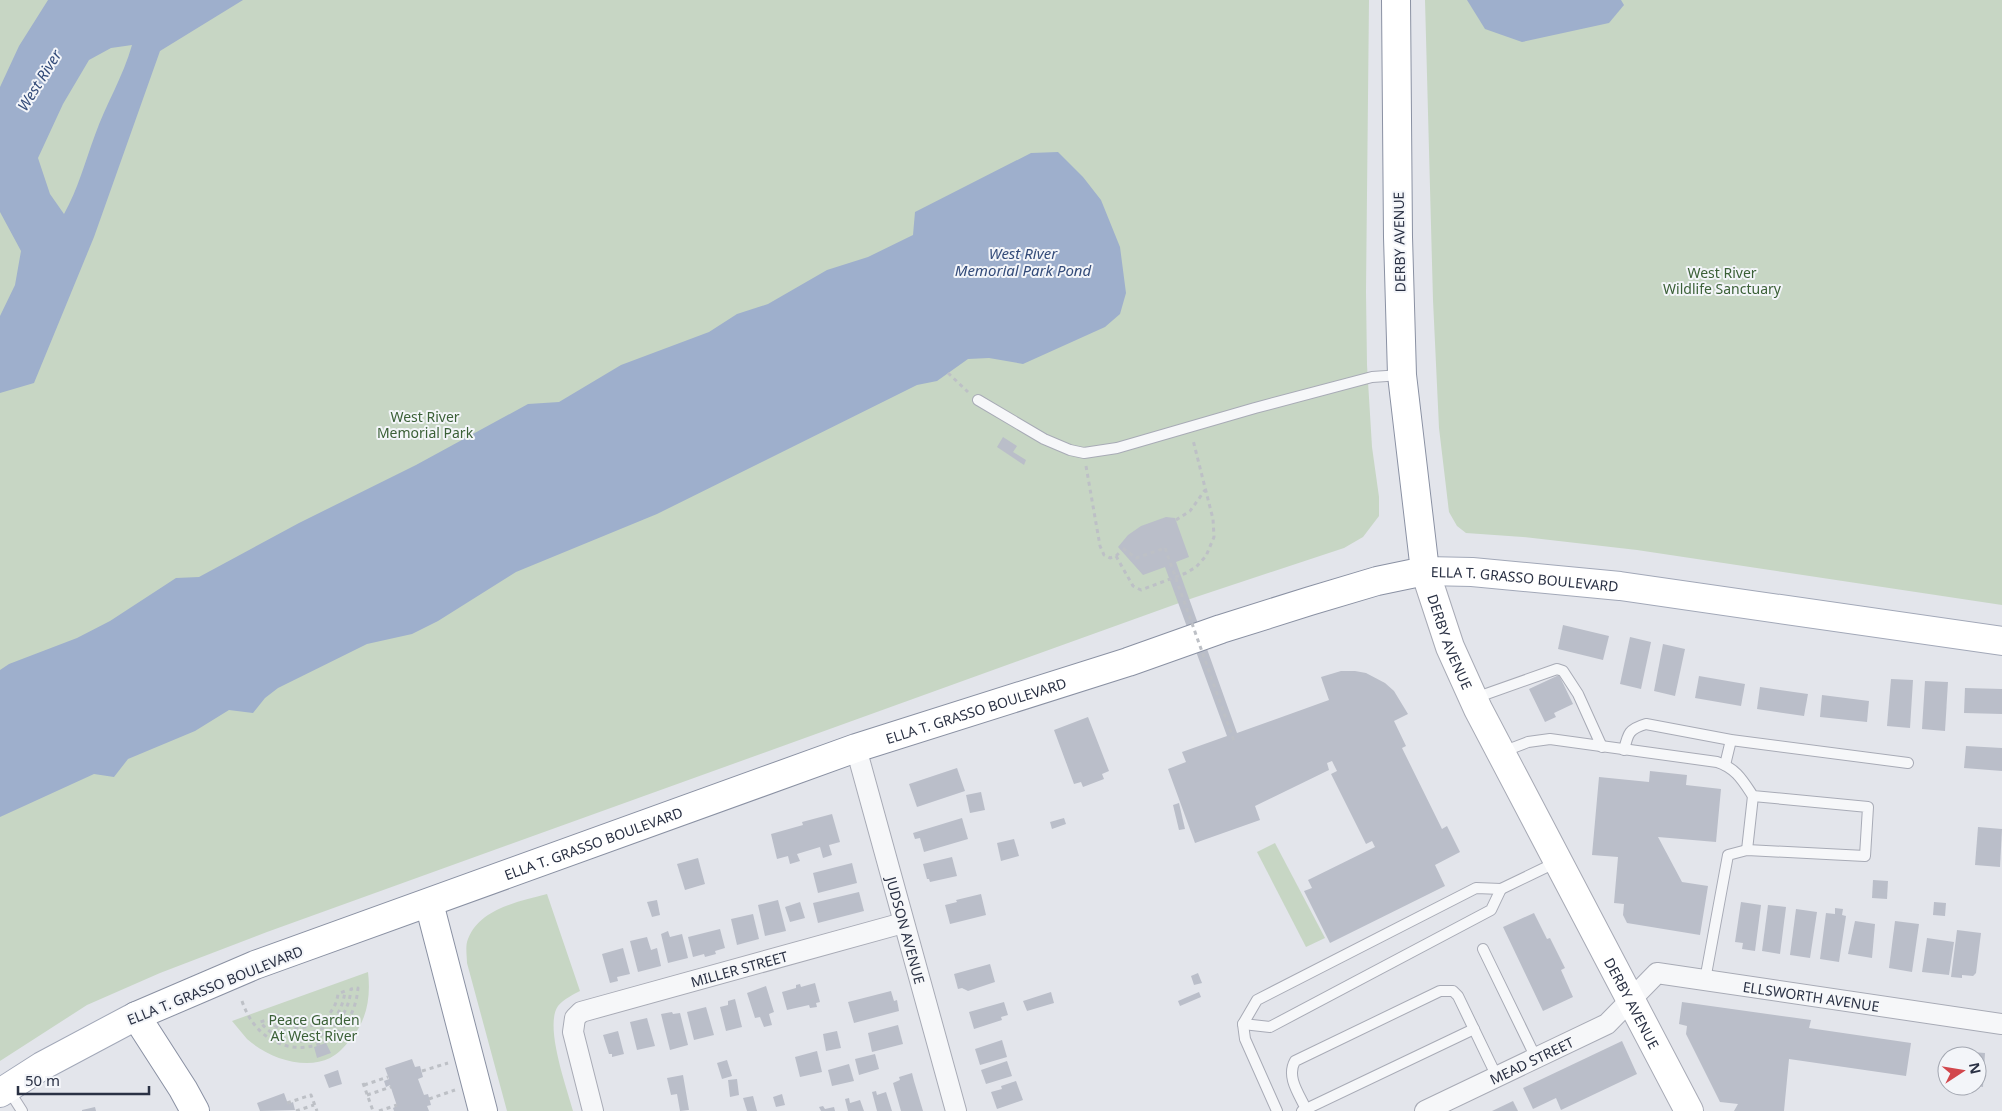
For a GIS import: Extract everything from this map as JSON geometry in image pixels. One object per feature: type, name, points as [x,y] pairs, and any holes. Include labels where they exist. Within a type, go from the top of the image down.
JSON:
[{"type":"main road","name":"DERBY AVENUE","points":[[1396,0],[1398,237],[1402,375],[1425,571],[1450,647],[1473,698],[1689,1111]]},
{"type":"main road","name":"ELLA T. GRASSO BOULEVARD","points":[[4,1091],[42,1066],[136,1016],[255,966],[856,748],[1128,662],[1222,629],[1377,581],[1425,571],[1472,572],[1620,586],[2002,641]]},
{"type":"main road","points":[[430,903],[483,1111]]},
{"type":"main road","points":[[136,1016],[195,1111]]},
{"type":"street","name":"JUDSON AVENUE","points":[[856,748],[956,1111]]},
{"type":"street","name":"MILLER STREET","points":[[593,1111],[573,1032],[575,1018],[581,1012],[903,922]]},
{"type":"street","name":"ELLSWORTH AVENUE","points":[[1631,1000],[1657,973],[2002,1024]]},
{"type":"street","name":"MEAD STREET","points":[[1425,1111],[1607,1024],[1631,1000]]},
{"type":"lane","points":[[978,400],[1044,439],[1070,450],[1084,453],[1117,448],[1372,377],[1402,375]]},
{"type":"lane","points":[[1473,698],[1557,669],[1563,671],[1578,694],[1602,747]]},
{"type":"lane","points":[[1624,750],[1628,735],[1635,728],[1646,724],[1731,740],[1908,763]]},
{"type":"lane","points":[[1501,752],[1528,742],[1550,739],[1725,765],[1738,773],[1753,796],[1747,850]]},
{"type":"lane","points":[[1725,765],[1731,740]]},
{"type":"lane","points":[[1704,980],[1728,855],[1747,850],[1865,856],[1868,806],[1753,796]]},
{"type":"lane","points":[[1277,1111],[1245,1039],[1244,1024],[1257,1000],[1476,888],[1501,889],[1558,862]]},
{"type":"lane","points":[[1244,1024],[1270,1027],[1296,1014],[1491,910],[1501,889]]},
{"type":"lane","points":[[1483,949],[1536,1058]]},
{"type":"lane","points":[[1474,1029],[1303,1110],[1291,1077],[1291,1068],[1295,1061],[1440,991],[1453,991],[1458,996],[1474,1029],[1497,1077]]},
{"type":"lane","points":[[4,1091],[22,1111]]},
{"type":"path","points":[[948,373],[978,400]]},
{"type":"path","points":[[1116,556],[1134,586],[1141,590],[1186,573],[1196,567],[1206,556],[1214,537],[1212,519],[1190,427]]},
{"type":"path","points":[[1084,453],[1100,546],[1104,556],[1110,558],[1116,556],[1122,549],[1136,558],[1165,548],[1234,740]]},
{"type":"path","points":[[1176,520],[1190,511],[1205,490]]},
{"type":"path","points":[[242,1001],[250,1020],[258,1031],[282,1045],[302,1047],[318,1044],[342,1028],[354,1010],[358,988],[351,989],[348,1008],[341,1020],[331,1030],[317,1038],[302,1041],[287,1039],[266,1029],[260,1022],[266,1020],[288,1033],[302,1034],[315,1032],[326,1026],[342,1007],[344,992],[338,994],[334,1008],[322,1020],[310,1027],[288,1026],[273,1018],[279,1016]]},
{"type":"path","points":[[348,1008],[354,1010]]},
{"type":"path","points":[[335,1016],[341,1020]]},
{"type":"path","points":[[322,1020],[326,1026]]},
{"type":"path","points":[[302,1028],[302,1034]]},
{"type":"path","points":[[331,1030],[334,1035]]},
{"type":"path","points":[[315,1032],[317,1038]]},
{"type":"path","points":[[287,1039],[288,1033]]},
{"type":"path","points":[[272,1040],[276,1035]]},
{"type":"path","points":[[302,1041],[302,1047]]},
{"type":"path","points":[[422,1071],[448,1062]]},
{"type":"path","points":[[373,1111],[364,1084],[388,1077]]},
{"type":"path","points":[[368,1095],[391,1087]]},
{"type":"path","points":[[429,1099],[456,1090]]},
{"type":"path","points":[[287,1103],[311,1094],[317,1111]]},
{"type":"path","points":[[296,1111],[314,1105]]},
{"type":"path","points":[[379,1111],[397,1105]]},
{"type":"green space","name":"West River Memorial Park","points":[[0,0],[1369,0],[1367,365],[1372,447],[1379,497],[1379,516],[1363,537],[1344,548],[1193,598],[267,932],[160,973],[87,1005],[0,1061]]},
{"type":"green space","name":"West River Wildlife Sanctuary","points":[[1425,0],[2002,0],[2002,605],[1637,550],[1523,537],[1466,533],[1457,526],[1449,512],[1439,428],[1433,300]]},
{"type":"green space","points":[[1275,843],[1325,938],[1306,947],[1257,852]]},
{"type":"green space","points":[[547,894],[580,991],[565,999],[558,1006],[554,1015],[555,1042],[573,1111],[507,1111],[467,963],[467,942],[474,928],[491,913],[512,904]]},
{"type":"green space","name":"Peace Garden At West River","points":[[368,972],[367,1008],[356,1033],[338,1052],[320,1062],[298,1062],[275,1056],[255,1046],[232,1021]]},
{"type":"water","name":"West River","points":[[48,0],[243,0],[160,51],[94,237],[34,383],[0,393],[0,316],[15,285],[21,251],[0,212],[0,87],[19,46]],"holes":[[[132,45],[99,124],[77,185],[64,214],[50,194],[38,158],[63,104],[89,60],[111,48]]]},
{"type":"water","points":[[1467,0],[1621,0],[1624,5],[1609,23],[1522,42],[1485,29]]},
{"type":"water","name":"West River Memorial Park Pond","points":[[1058,152],[1083,177],[1101,200],[1120,247],[1126,293],[1120,314],[1105,327],[1023,364],[989,358],[968,359],[937,381],[917,385],[657,514],[516,572],[438,621],[412,634],[367,644],[278,688],[265,698],[253,713],[229,710],[195,731],[128,759],[114,777],[94,774],[0,817],[0,670],[9,664],[77,638],[110,621],[176,578],[199,577],[299,523],[416,465],[528,404],[559,402],[621,365],[709,332],[737,314],[768,304],[827,270],[868,257],[913,235],[915,212],[1031,153]]},
{"type":"building","points":[[1003,437],[1017,446],[1013,452],[1026,460],[1024,465],[997,447]]},
{"type":"building","points":[[1166,517],[1175,518],[1189,557],[1176,562],[1237,733],[1329,700],[1321,677],[1341,671],[1366,673],[1385,683],[1394,691],[1408,714],[1394,721],[1406,746],[1402,748],[1442,829],[1447,826],[1460,852],[1435,865],[1445,886],[1330,943],[1304,891],[1312,888],[1308,880],[1375,847],[1372,841],[1366,844],[1331,774],[1337,771],[1332,761],[1327,763],[1329,770],[1255,806],[1260,820],[1195,843],[1168,769],[1186,762],[1182,752],[1227,736],[1165,567],[1143,575],[1118,547],[1128,535],[1141,526]]},
{"type":"building","points":[[1563,625],[1609,636],[1603,660],[1558,649]]},
{"type":"building","points":[[1630,637],[1651,642],[1641,689],[1620,684]]},
{"type":"building","points":[[1663,644],[1685,649],[1675,696],[1654,691]]},
{"type":"building","points":[[1559,675],[1573,704],[1554,713],[1556,717],[1545,722],[1529,689]]},
{"type":"building","points":[[1699,676],[1745,684],[1741,706],[1695,698]]},
{"type":"building","points":[[1891,679],[1913,680],[1910,728],[1887,726]]},
{"type":"building","points":[[1925,681],[1948,682],[1945,731],[1922,729]]},
{"type":"building","points":[[1760,687],[1808,694],[1804,716],[1757,709]]},
{"type":"building","points":[[1965,688],[2002,689],[2002,714],[1964,713]]},
{"type":"building","points":[[1822,695],[1869,701],[1867,722],[1820,717]]},
{"type":"building","points":[[1088,717],[1109,771],[1102,774],[1104,779],[1083,787],[1081,782],[1074,784],[1054,730]]},
{"type":"building","points":[[1966,746],[2002,748],[2002,771],[1964,768]]},
{"type":"building","points":[[957,768],[965,791],[917,807],[909,784]]},
{"type":"building","points":[[1650,771],[1687,775],[1686,785],[1721,789],[1716,842],[1658,837],[1682,882],[1708,886],[1700,935],[1627,923],[1623,915],[1624,904],[1614,903],[1618,857],[1592,855],[1599,777],[1649,782]]},
{"type":"building","points":[[981,792],[985,810],[970,813],[966,795]]},
{"type":"building","points":[[1179,803],[1185,829],[1179,830],[1173,805]]},
{"type":"building","points":[[832,814],[840,842],[829,845],[832,855],[823,858],[820,847],[797,854],[800,861],[790,864],[788,856],[777,859],[771,834],[803,825],[802,822]]},
{"type":"building","points":[[962,818],[968,839],[924,852],[920,838],[915,839],[913,833]]},
{"type":"building","points":[[1064,818],[1066,824],[1052,829],[1050,822]]},
{"type":"building","points":[[1978,827],[2002,829],[2000,867],[1975,865]]},
{"type":"building","points":[[1014,839],[1019,856],[1001,861],[997,843]]},
{"type":"building","points":[[952,857],[957,876],[930,882],[927,879],[923,864]]},
{"type":"building","points":[[698,858],[705,884],[685,890],[677,864]]},
{"type":"building","points":[[852,863],[857,883],[818,893],[813,873]]},
{"type":"building","points":[[1873,880],[1888,881],[1887,899],[1872,898]]},
{"type":"building","points":[[859,892],[864,911],[818,923],[813,903]]},
{"type":"building","points":[[981,894],[986,915],[950,924],[945,905],[957,902],[956,900]]},
{"type":"building","points":[[657,900],[660,915],[652,917],[647,902]]},
{"type":"building","points":[[778,900],[786,931],[765,936],[758,905]]},
{"type":"building","points":[[800,902],[805,918],[790,922],[785,907]]},
{"type":"building","points":[[1741,902],[1761,905],[1755,951],[1742,949],[1743,943],[1735,942]]},
{"type":"building","points":[[1934,902],[1946,903],[1945,916],[1933,915]]},
{"type":"building","points":[[1768,905],[1786,907],[1780,954],[1762,951]]},
{"type":"building","points":[[1835,908],[1843,909],[1842,915],[1846,916],[1839,962],[1820,959],[1826,913],[1835,914]]},
{"type":"building","points":[[1796,909],[1817,912],[1810,958],[1790,955]]},
{"type":"building","points":[[1534,913],[1547,939],[1550,938],[1565,968],[1561,970],[1573,997],[1543,1011],[1503,927]]},
{"type":"building","points":[[753,914],[759,939],[737,945],[731,919]]},
{"type":"building","points":[[1855,921],[1875,924],[1872,958],[1848,954]]},
{"type":"building","points":[[1895,921],[1919,924],[1912,972],[1889,968]]},
{"type":"building","points":[[720,929],[725,948],[715,951],[716,954],[705,957],[704,954],[693,957],[688,937]]},
{"type":"building","points":[[1957,930],[1981,933],[1976,973],[1973,976],[1951,977]]},
{"type":"building","points":[[668,931],[670,937],[682,934],[688,958],[668,963],[661,934]]},
{"type":"building","points":[[647,937],[651,950],[657,948],[661,966],[638,972],[630,941]]},
{"type":"building","points":[[1927,938],[1954,942],[1949,975],[1922,972]]},
{"type":"building","points":[[623,948],[630,974],[617,977],[618,981],[610,983],[602,954]]},
{"type":"building","points":[[990,964],[995,982],[968,991],[962,988],[958,989],[954,974]]},
{"type":"building","points":[[1198,973],[1202,983],[1194,985],[1191,976]]},
{"type":"building","points":[[815,983],[820,1002],[816,1003],[817,1007],[810,1008],[809,1005],[787,1010],[782,992],[796,988],[796,985],[800,984],[801,987]]},
{"type":"building","points":[[766,986],[774,1012],[769,1014],[772,1025],[764,1027],[760,1017],[755,1018],[747,993]]},
{"type":"building","points":[[891,991],[894,1001],[897,1000],[899,1011],[854,1023],[848,1002]]},
{"type":"building","points":[[1051,992],[1054,1003],[1027,1011],[1023,1001]]},
{"type":"building","points":[[1199,992],[1201,997],[1180,1006],[1178,1001]]},
{"type":"building","points":[[735,999],[742,1027],[726,1031],[720,1007],[728,1005],[728,1001]]},
{"type":"building","points":[[1004,1002],[1008,1015],[1001,1017],[1002,1020],[974,1029],[969,1012]]},
{"type":"building","points":[[1682,1002],[1811,1020],[1809,1028],[1911,1043],[1906,1076],[1789,1059],[1784,1111],[1734,1111],[1738,1104],[1720,1102],[1686,1034],[1687,1026],[1679,1024]]},
{"type":"building","points":[[706,1007],[714,1035],[694,1040],[687,1012]]},
{"type":"building","points":[[672,1012],[673,1014],[680,1013],[688,1045],[670,1050],[661,1014]]},
{"type":"building","points":[[647,1018],[655,1046],[637,1050],[630,1022]]},
{"type":"building","points":[[898,1025],[903,1044],[872,1052],[868,1033]]},
{"type":"building","points":[[618,1031],[624,1054],[612,1057],[612,1054],[609,1054],[603,1035]]},
{"type":"building","points":[[837,1031],[841,1048],[826,1051],[823,1034]]},
{"type":"building","points":[[1002,1040],[1007,1057],[980,1065],[975,1049]]},
{"type":"building","points":[[1622,1041],[1637,1074],[1561,1110],[1556,1098],[1533,1109],[1523,1088]]},
{"type":"building","points":[[326,1043],[331,1053],[317,1058],[314,1047]]},
{"type":"building","points":[[817,1051],[822,1072],[800,1077],[795,1057]]},
{"type":"building","points":[[875,1054],[879,1069],[859,1075],[855,1059]]},
{"type":"building","points":[[412,1059],[415,1067],[420,1066],[423,1077],[418,1079],[424,1095],[428,1094],[431,1105],[427,1106],[429,1111],[394,1111],[393,1108],[397,1106],[390,1085],[386,1087],[384,1081],[389,1079],[385,1068]]},
{"type":"building","points":[[727,1060],[732,1076],[722,1079],[717,1063]]},
{"type":"building","points":[[1007,1061],[1012,1076],[986,1084],[981,1070]]},
{"type":"building","points":[[849,1064],[854,1081],[832,1086],[828,1070]]},
{"type":"building","points":[[338,1070],[342,1084],[329,1088],[324,1075]]},
{"type":"building","points":[[912,1073],[923,1111],[901,1111],[893,1083],[900,1080],[899,1077]]},
{"type":"building","points":[[683,1075],[689,1110],[680,1111],[677,1094],[671,1095],[667,1078]]},
{"type":"building","points":[[737,1079],[739,1095],[730,1097],[728,1080]]},
{"type":"building","points":[[1016,1081],[1023,1100],[997,1109],[991,1092],[1002,1089],[1001,1086]]},
{"type":"building","points":[[876,1091],[877,1095],[886,1092],[892,1111],[877,1111],[872,1092]]},
{"type":"building","points":[[284,1093],[288,1104],[293,1102],[295,1110],[260,1111],[257,1103]]},
{"type":"building","points":[[782,1094],[785,1105],[776,1107],[773,1097]]},
{"type":"building","points":[[753,1096],[757,1111],[747,1111],[743,1098]]},
{"type":"building","points":[[849,1098],[850,1103],[860,1100],[864,1111],[848,1111],[845,1099]]},
{"type":"building","points":[[1513,1101],[1518,1111],[1492,1111]]},
{"type":"building","points":[[823,1106],[825,1109],[834,1107],[835,1111],[821,1111],[819,1107]]},
{"type":"building","points":[[95,1107],[96,1111],[82,1111],[82,1110]]}]
